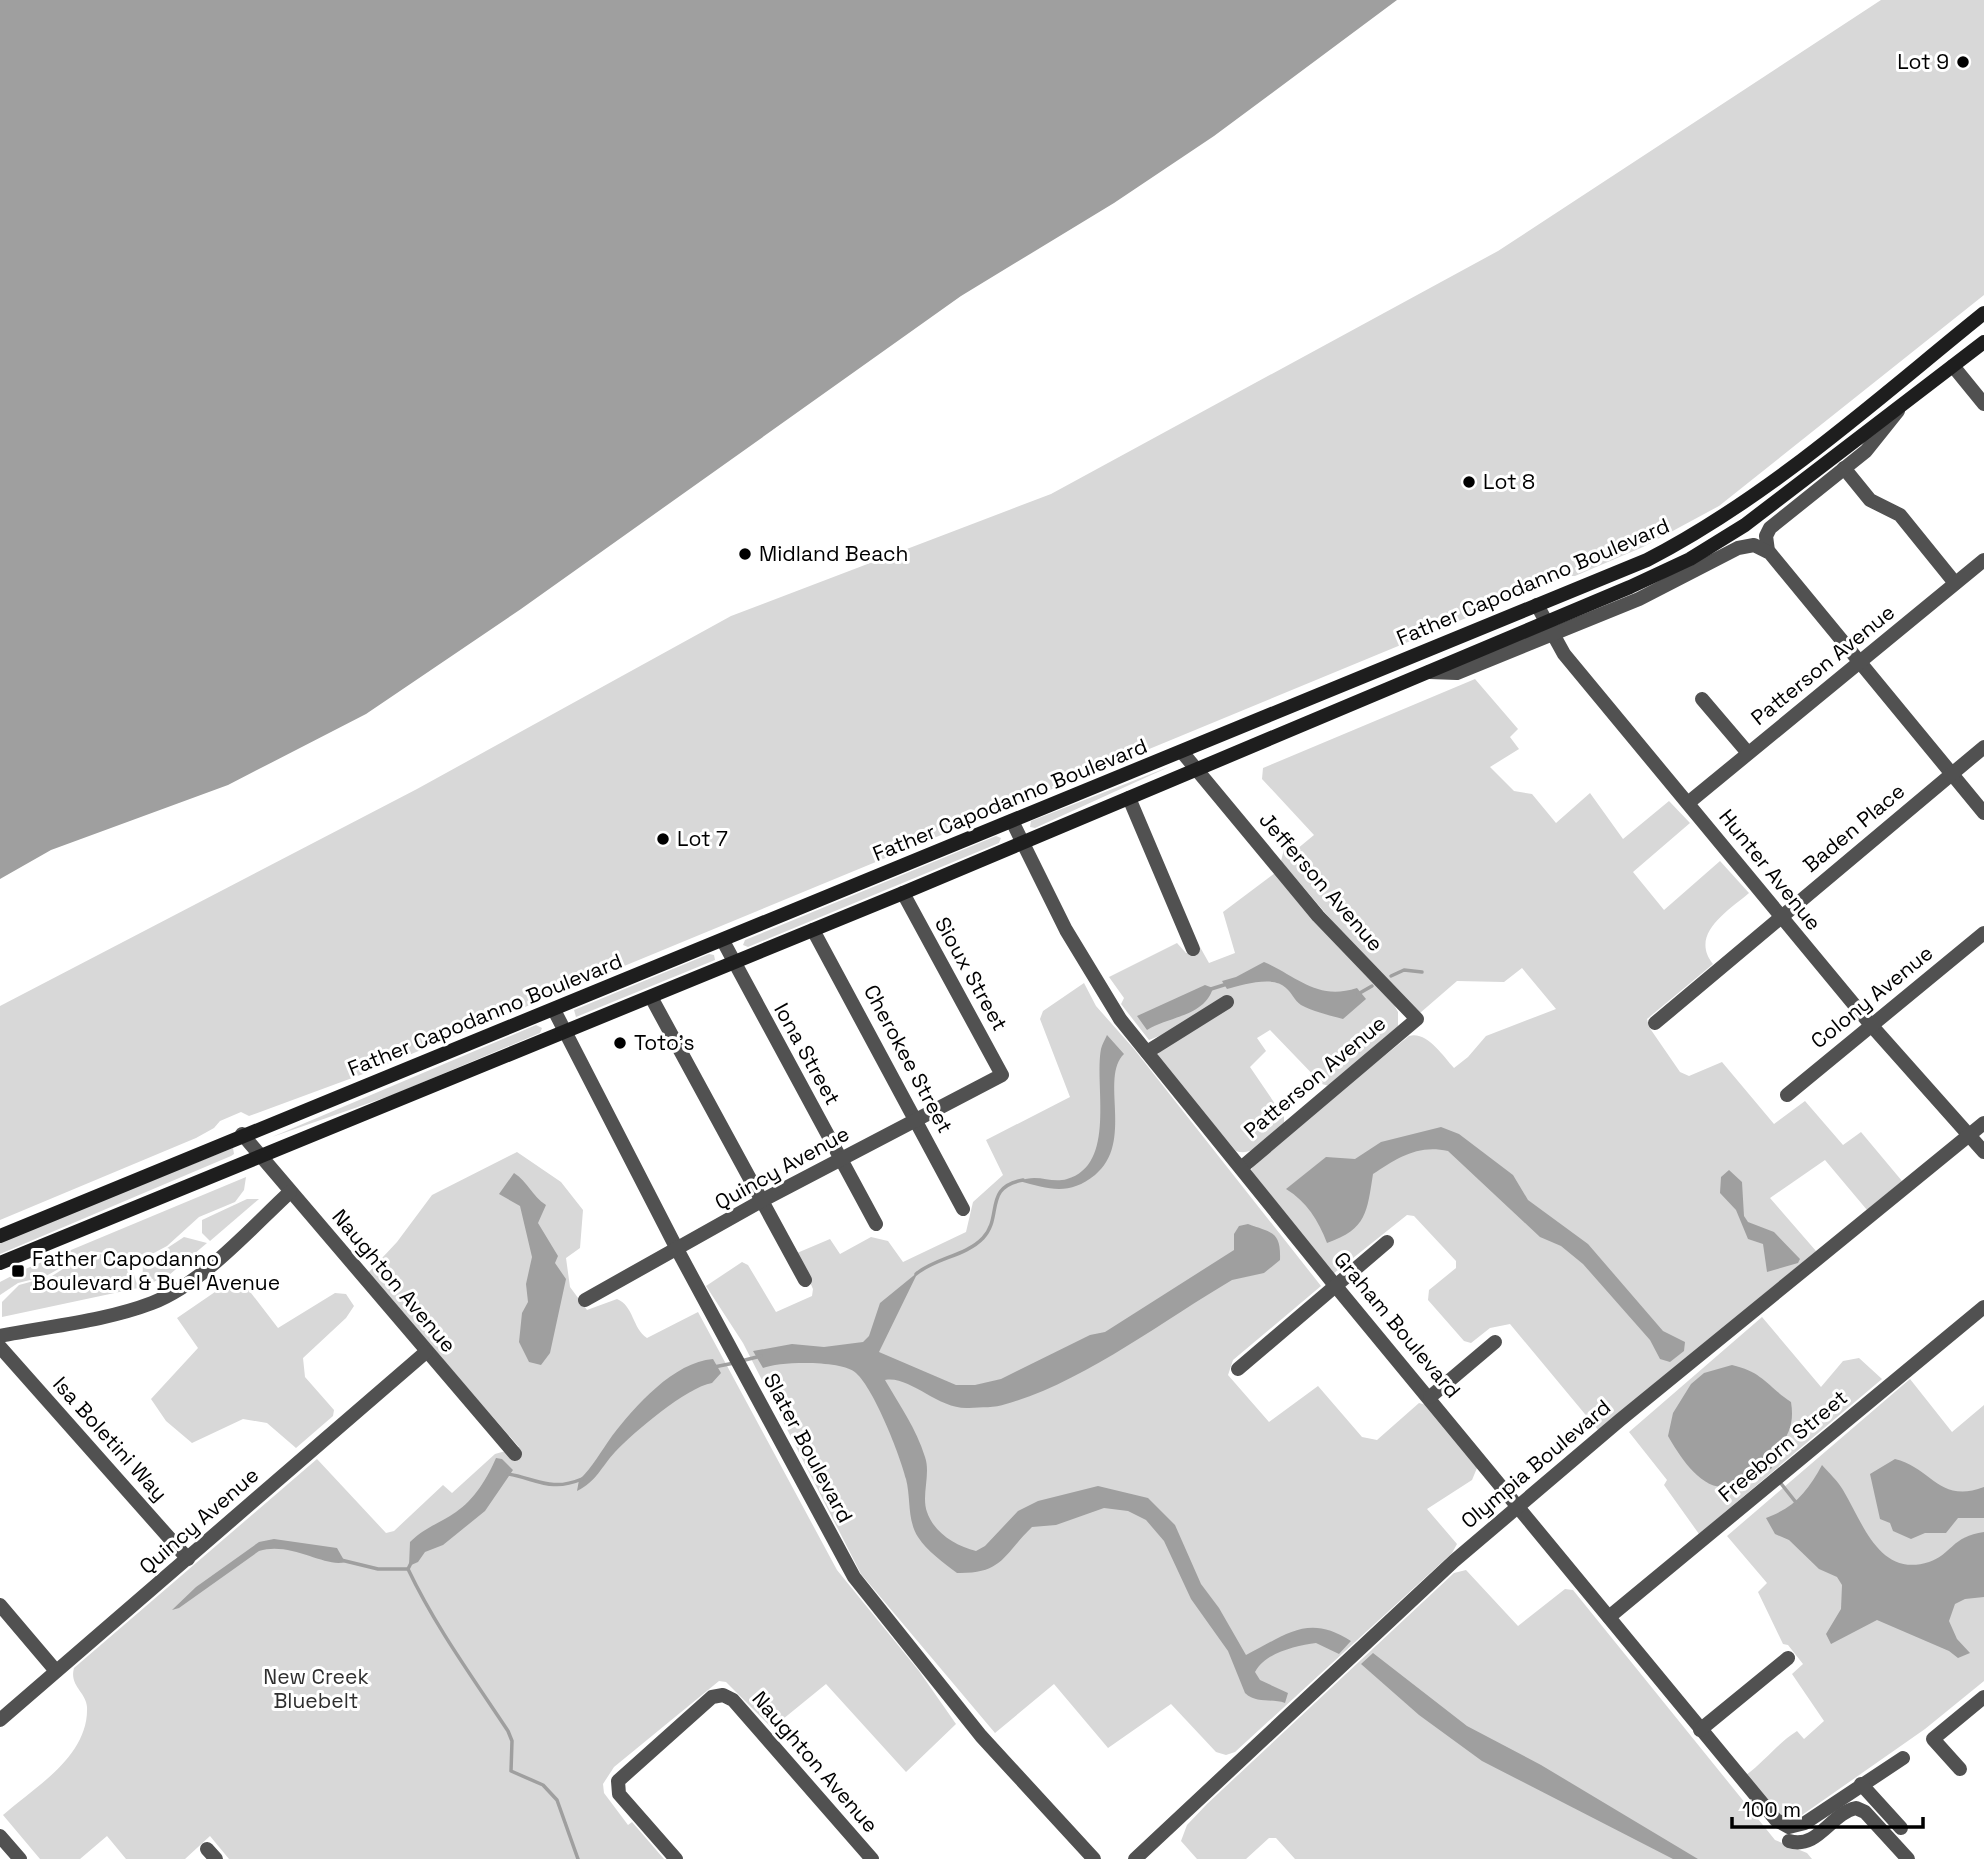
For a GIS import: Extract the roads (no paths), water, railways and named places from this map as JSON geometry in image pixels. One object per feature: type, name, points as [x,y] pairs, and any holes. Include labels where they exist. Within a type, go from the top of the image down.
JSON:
[{"type":"main road","name":"Father Capodanno Boulevard","points":[[0,1236],[242,1134],[723,941],[1647,560],[1737,509],[1984,313]]},
{"type":"main road","name":"Father Capodanno Boulevard","points":[[0,1263],[258,1155],[903,893],[1429,672],[1548,629],[1669,569],[1728,536],[1984,342]]},
{"type":"street","points":[[1953,366],[1984,404]]},
{"type":"street","name":"Father Capodanno Boulevard","points":[[1768,551],[1766,536],[1770,528],[1866,451],[1907,401]]},
{"type":"street","points":[[1844,468],[1870,500],[1900,515],[1955,583]]},
{"type":"street","name":"Father Capodanno Boulevard","points":[[1548,629],[1668,586],[1738,548],[1754,545],[1768,551]]},
{"type":"street","points":[[1768,551],[1984,813]]},
{"type":"street","name":"Patterson Avenue","points":[[1688,803],[1984,559]]},
{"type":"street","name":"Hunter Avenue","points":[[1537,605],[1548,629],[1780,916],[1871,1025],[1984,1153]]},
{"type":"street","points":[[1702,699],[1748,753]]},
{"type":"street","points":[[1198,770],[1202,744]]},
{"type":"street","name":"Baden Place","points":[[1655,1023],[1984,747]]},
{"type":"street","name":"Jefferson Avenue","points":[[1182,752],[1318,916],[1417,1018]]},
{"type":"street","points":[[1129,798],[1193,948]]},
{"type":"street","name":"Graham Boulevard","points":[[1012,821],[1066,930],[1120,1019],[1700,1730],[1789,1834]]},
{"type":"street","name":"Sioux Street","points":[[903,893],[1002,1075]]},
{"type":"street","name":"Cherokee Street","points":[[813,930],[964,1209]]},
{"type":"street","name":"Colony Avenue","points":[[1787,1095],[1984,933]]},
{"type":"street","name":"Iona Street","points":[[723,941],[876,1224]]},
{"type":"street","points":[[651,997],[805,1280]]},
{"type":"street","points":[[1147,1052],[1227,1002]]},
{"type":"street","name":"Slater Boulevard","points":[[554,1010],[678,1251],[854,1577],[981,1736],[1094,1859]]},
{"type":"street","name":"Patterson Avenue","points":[[1241,1168],[1417,1018]]},
{"type":"street","name":"Quincy Avenue","points":[[585,1300],[678,1251],[763,1200],[1002,1075]]},
{"type":"street","name":"Olympia Boulevard","points":[[1135,1859],[1454,1561],[1984,1123]]},
{"type":"street","name":"Naughton Avenue","points":[[242,1134],[515,1454]]},
{"type":"street","points":[[0,1336],[152,1303],[178,1289],[211,1263],[290,1192]]},
{"type":"street","points":[[1238,1369],[1387,1241]]},
{"type":"street","name":"Freeborn Street","points":[[1609,1617],[1984,1307]]},
{"type":"street","points":[[1430,1397],[1495,1342]]},
{"type":"street","name":"Isa Boletini Way","points":[[0,1347],[188,1559]]},
{"type":"street","name":"Quincy Avenue","points":[[0,1720],[426,1352]]},
{"type":"street","points":[[0,1605],[56,1671]]},
{"type":"street","points":[[1700,1730],[1788,1658]]},
{"type":"street","name":"Naughton Avenue","points":[[676,1859],[619,1794],[617,1786],[620,1777],[702,1706],[712,1698],[723,1695],[733,1700],[872,1859]]},
{"type":"street","points":[[1960,1769],[1933,1739],[1984,1697]]},
{"type":"street","points":[[1903,1758],[1789,1834],[1803,1843],[1810,1841],[1846,1811],[1856,1808],[1865,1812],[1908,1859]]},
{"type":"street","points":[[1861,1784],[1901,1828]]},
{"type":"street","points":[[0,1836],[20,1859]]},
{"type":"waterway","points":[[1391,976],[1404,970],[1422,972]]},
{"type":"waterway","points":[[1211,989],[1227,984]]},
{"type":"waterway","points":[[1358,994],[1372,986]]},
{"type":"waterway","points":[[916,1274],[968,1249],[983,1238],[989,1230],[998,1196],[1003,1189],[1023,1180]]},
{"type":"waterway","points":[[741,1361],[761,1356]]},
{"type":"waterway","points":[[714,1367],[734,1363]]},
{"type":"waterway","points":[[508,1474],[553,1484],[582,1479]]},
{"type":"waterway","points":[[1779,1481],[1798,1505]]},
{"type":"waterway","points":[[341,1560],[378,1569],[408,1569]]},
{"type":"waterway","points":[[411,1563],[408,1569],[430,1611],[508,1731],[512,1741],[511,1771],[543,1785],[557,1800],[578,1859]]},
{"type":"place","name":"Lot 9","points":[[1963,62]]},
{"type":"place","name":"Lot 8","points":[[1469,482]]},
{"type":"place","name":"Midland Beach","points":[[745,554]]},
{"type":"place","name":"Lot 7","points":[[663,839]]},
{"type":"place","name":"Toto's","points":[[620,1043]]},
{"type":"place","name":"Father Capodanno Boulevard & Buel Avenue","points":[[18,1271]]},
{"type":"park label","name":"New Creek Bluebelt","points":[[316,1689]]}]
